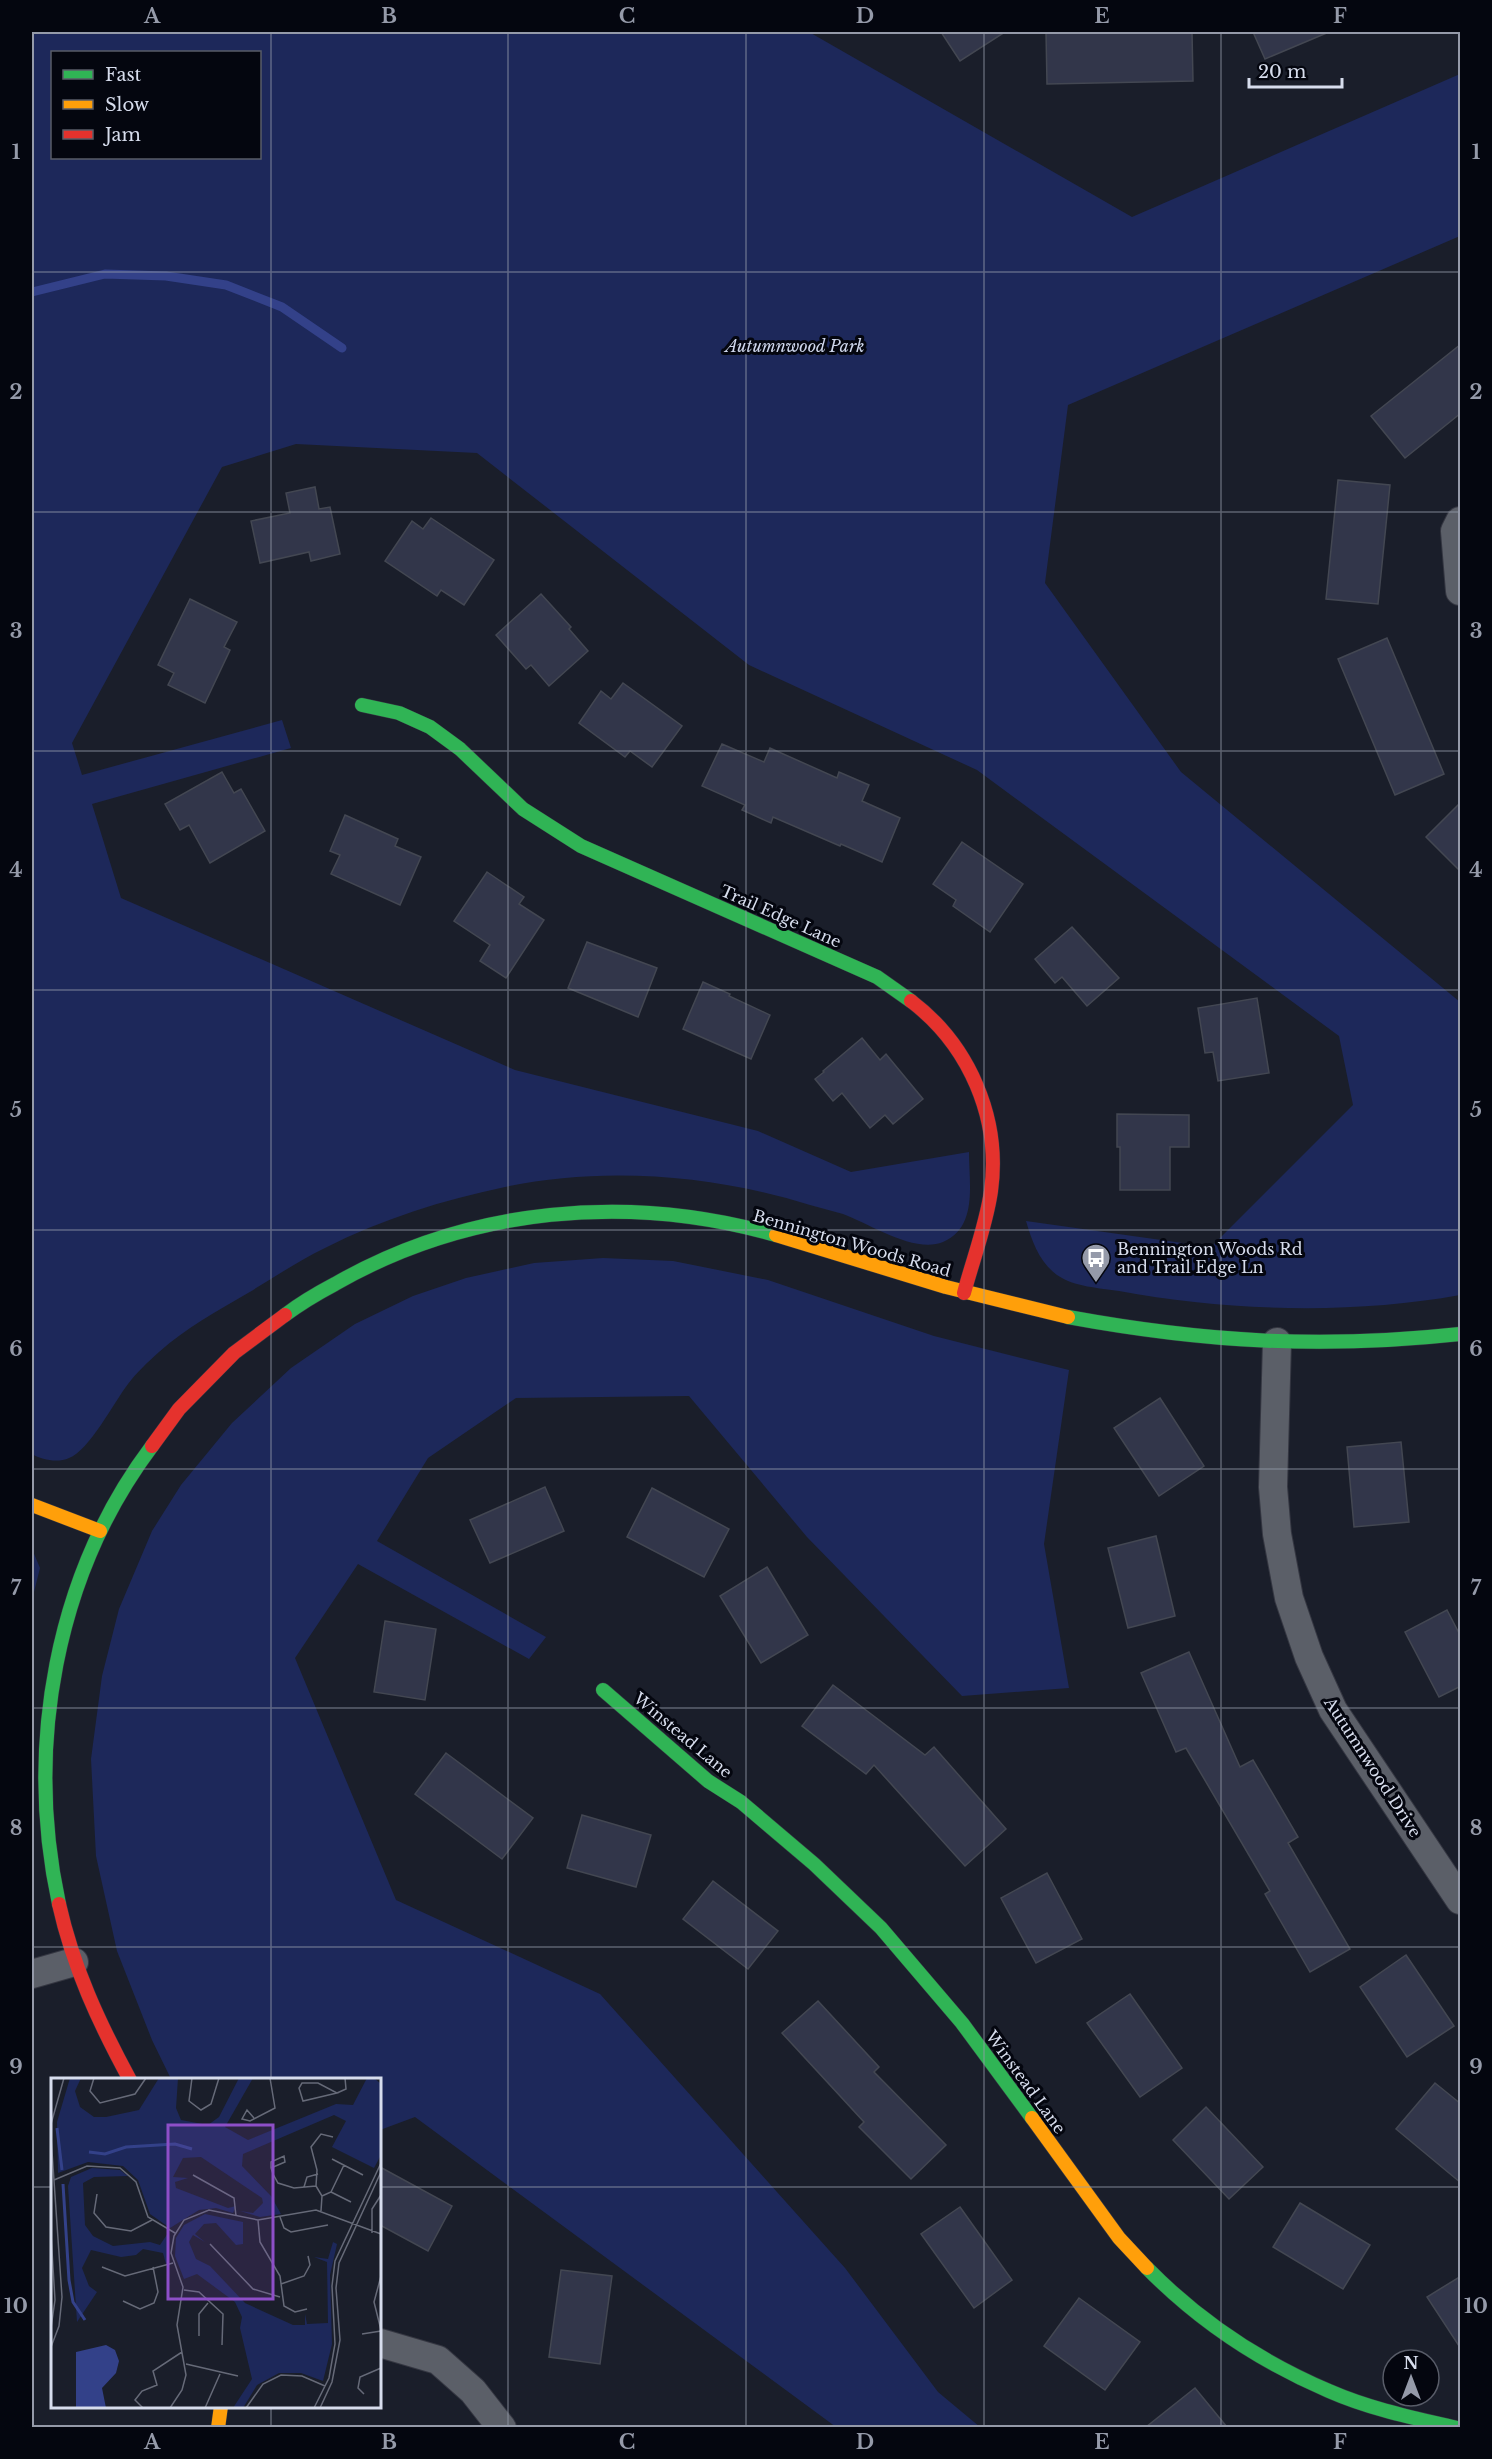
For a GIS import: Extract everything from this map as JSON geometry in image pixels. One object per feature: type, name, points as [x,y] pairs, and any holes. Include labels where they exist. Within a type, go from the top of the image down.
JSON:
[{"type":"street","points":[[1461,521],[1455,531],[1461,591]]},
{"type":"street","name":"Trail Edge Lane","points":[[362,705],[399,713],[430,727],[460,750],[523,809],[580,846],[877,977],[913,1000],[945,1032],[968,1066],[985,1105],[993,1144],[991,1191],[964,1293]]},
{"type":"street","name":"Bennington Woods Road","points":[[128,2078],[100,2025],[74,1962],[52,1881],[44,1813],[44,1741],[53,1673],[70,1606],[100,1531],[116,1500],[151,1444],[189,1398],[235,1352],[289,1310],[344,1276],[400,1251],[460,1231],[523,1217],[587,1211],[652,1212],[710,1220],[792,1239],[964,1293],[1064,1316],[1176,1335],[1277,1342],[1374,1342],[1461,1334]]},
{"type":"street","name":"Autumnwood Drive","points":[[1277,1342],[1273,1486],[1276,1534],[1289,1598],[1308,1657],[1333,1710],[1461,1900]]},
{"type":"street","points":[[32,1505],[100,1531]]},
{"type":"street","name":"Winstead Lane","points":[[603,1690],[708,1781],[741,1802],[814,1864],[880,1928],[962,2023],[1119,2238],[1166,2287],[1213,2326],[1269,2362],[1330,2392],[1393,2413],[1458,2427]]},
{"type":"street","points":[[32,1974],[74,1962]]},
{"type":"street","points":[[381,2343],[438,2361],[473,2391],[502,2427]]},
{"type":"street","points":[[218,2427],[221,2408]]},
{"type":"green space","name":"Autumnwood Park","points":[[32,32],[809,32],[1132,217],[1460,74],[1460,236],[1068,405],[1045,583],[1181,772],[1460,1002],[1460,1295],[1376,1306],[1290,1308],[1246,1306],[1160,1298],[1096,1288],[1079,1285],[1057,1275],[1045,1264],[1026,1221],[1211,1247],[1353,1105],[1339,1036],[977,770],[749,665],[477,453],[296,444],[222,467],[72,743],[82,775],[282,720],[291,748],[92,804],[121,898],[515,1070],[758,1131],[851,1172],[969,1152],[970,1191],[967,1215],[962,1226],[954,1235],[943,1242],[932,1245],[906,1241],[843,1214],[773,1195],[736,1187],[659,1177],[581,1177],[505,1187],[459,1198],[368,1228],[315,1253],[202,1320],[180,1335],[142,1368],[122,1392],[93,1436],[77,1454],[65,1460],[40,1458],[32,1454]]},
{"type":"green space","points":[[603,1258],[673,1261],[768,1280],[934,1336],[1069,1370],[1044,1544],[1069,1688],[962,1696],[807,1537],[689,1396],[516,1398],[428,1458],[377,1541],[546,1637],[529,1659],[358,1564],[295,1658],[396,1900],[600,1994],[845,2268],[938,2392],[980,2427],[836,2427],[415,2117],[381,2130],[381,2078],[171,2078],[152,2040],[117,1951],[96,1856],[91,1759],[102,1676],[119,1609],[152,1531],[181,1485],[232,1423],[291,1368],[355,1324],[413,1296],[466,1278],[534,1263]]},
{"type":"green space","points":[[32,1549],[40,1568],[32,1600]]},
{"type":"building","points":[[941,32],[1005,32],[960,61]]},
{"type":"building","points":[[1046,32],[1192,32],[1193,81],[1047,84]]},
{"type":"building","points":[[1253,32],[1329,32],[1265,59]]},
{"type":"building","points":[[1461,344],[1461,413],[1405,458],[1371,416]]},
{"type":"building","points":[[1338,480],[1390,485],[1378,604],[1326,599]]},
{"type":"building","points":[[315,487],[319,509],[330,507],[340,554],[311,561],[309,552],[260,563],[251,521],[290,513],[286,493]]},
{"type":"building","points":[[431,518],[494,560],[464,605],[441,590],[437,596],[385,561],[412,521],[423,529]]},
{"type":"building","points":[[541,594],[571,627],[569,629],[588,651],[549,686],[531,665],[526,669],[496,635]]},
{"type":"building","points":[[190,599],[237,622],[224,647],[230,650],[205,703],[168,685],[174,673],[158,665]]},
{"type":"building","points":[[1387,638],[1444,774],[1395,795],[1338,659]]},
{"type":"building","points":[[623,683],[682,726],[652,767],[630,751],[625,757],[579,723],[601,691],[611,699]]},
{"type":"building","points":[[722,744],[764,762],[770,748],[837,778],[839,772],[869,785],[862,801],[900,818],[882,862],[773,817],[771,823],[742,810],[745,805],[702,786]]},
{"type":"building","points":[[222,772],[234,793],[241,789],[265,831],[210,863],[189,825],[180,830],[165,804]]},
{"type":"building","points":[[1461,802],[1461,872],[1426,837]]},
{"type":"building","points":[[345,815],[398,839],[395,846],[421,857],[400,905],[331,874],[340,855],[330,851]]},
{"type":"building","points":[[962,842],[1023,884],[990,932],[953,906],[956,900],[933,884]]},
{"type":"building","points":[[487,872],[524,897],[519,904],[544,920],[506,978],[480,961],[490,945],[454,921]]},
{"type":"building","points":[[1072,927],[1119,978],[1087,1006],[1062,977],[1055,983],[1035,959]]},
{"type":"building","points":[[587,942],[657,968],[638,1017],[568,988]]},
{"type":"building","points":[[703,982],[770,1015],[751,1059],[683,1029]]},
{"type":"building","points":[[1257,998],[1269,1073],[1218,1081],[1213,1052],[1205,1053],[1198,1008]]},
{"type":"building","points":[[862,1038],[880,1060],[886,1054],[923,1099],[893,1124],[885,1115],[870,1128],[842,1093],[833,1101],[815,1079]]},
{"type":"building","points":[[1117,1114],[1189,1115],[1189,1147],[1170,1147],[1170,1190],[1120,1190]]},
{"type":"building","points":[[1160,1398],[1204,1466],[1159,1496],[1114,1428]]},
{"type":"building","points":[[1401,1442],[1409,1522],[1354,1527],[1347,1447]]},
{"type":"building","points":[[545,1487],[564,1531],[490,1563],[470,1520]]},
{"type":"building","points":[[652,1488],[729,1529],[704,1577],[627,1537]]},
{"type":"building","points":[[1156,1536],[1175,1616],[1128,1628],[1108,1548]]},
{"type":"building","points":[[767,1567],[808,1635],[761,1663],[720,1596]]},
{"type":"building","points":[[1447,1610],[1461,1637],[1461,1686],[1439,1697],[1405,1632]]},
{"type":"building","points":[[385,1621],[436,1629],[425,1700],[374,1692]]},
{"type":"building","points":[[1189,1652],[1240,1767],[1253,1760],[1298,1837],[1288,1843],[1350,1949],[1310,1972],[1265,1894],[1270,1891],[1186,1748],[1176,1752],[1141,1673]]},
{"type":"building","points":[[833,1685],[925,1755],[934,1747],[1006,1829],[965,1866],[874,1765],[866,1774],[802,1726]]},
{"type":"building","points":[[446,1753],[533,1818],[502,1859],[415,1794]]},
{"type":"building","points":[[582,1815],[651,1835],[636,1887],[567,1868]]},
{"type":"building","points":[[1047,1873],[1082,1939],[1036,1963],[1001,1898]]},
{"type":"building","points":[[713,1881],[778,1931],[748,1969],[683,1919]]},
{"type":"building","points":[[1406,1955],[1454,2026],[1407,2057],[1360,1987]]},
{"type":"building","points":[[1130,1994],[1182,2068],[1140,2097],[1087,2023]]},
{"type":"building","points":[[818,2001],[879,2067],[874,2072],[946,2145],[911,2179],[859,2127],[864,2122],[782,2033]]},
{"type":"building","points":[[1435,2083],[1461,2104],[1461,2183],[1396,2129]]},
{"type":"building","points":[[1206,2107],[1263,2167],[1229,2199],[1173,2140]]},
{"type":"building","points":[[381,2168],[452,2206],[428,2251],[381,2226]]},
{"type":"building","points":[[1300,2203],[1370,2245],[1343,2289],[1273,2247]]},
{"type":"building","points":[[960,2207],[1012,2280],[974,2308],[921,2234]]},
{"type":"building","points":[[561,2270],[612,2276],[600,2364],[549,2357]]},
{"type":"building","points":[[1461,2276],[1461,2349],[1427,2297]]},
{"type":"building","points":[[1079,2298],[1140,2342],[1105,2390],[1044,2346]]},
{"type":"building","points":[[1195,2388],[1227,2427],[1146,2427]]},
{"type":"waterway","points":[[32,292],[105,274],[166,276],[226,285],[282,307],[342,348]]},
{"type":"traffic: fast","points":[[362,705],[399,713],[430,727],[460,749],[523,809],[581,846],[877,977],[911,1001]]},
{"type":"traffic: fast","points":[[285,1315],[322,1291],[386,1258],[440,1238],[495,1224],[551,1215],[607,1212],[664,1214],[720,1222],[776,1235]]},
{"type":"traffic: fast","points":[[1068,1317],[1167,1332],[1263,1340],[1360,1341],[1460,1334]]},
{"type":"traffic: fast","points":[[59,1904],[49,1845],[46,1784],[48,1724],[56,1664],[71,1606],[92,1550],[119,1496],[152,1446]]},
{"type":"traffic: fast","points":[[603,1690],[708,1781],[741,1802],[814,1864],[881,1928],[962,2023],[1032,2118]]},
{"type":"traffic: fast","points":[[1147,2268],[1210,2323],[1255,2353],[1304,2380],[1360,2403],[1457,2428]]},
{"type":"traffic: slow","points":[[776,1235],[946,1287],[1068,1317]]},
{"type":"traffic: slow","points":[[32,1505],[100,1531]]},
{"type":"traffic: slow","points":[[1032,2118],[1119,2238],[1147,2268]]},
{"type":"traffic: slow","points":[[218,2428],[221,2408]]},
{"type":"traffic: jam","points":[[911,1001],[932,1019],[964,1061],[977,1085],[991,1137],[993,1164],[989,1204],[964,1293]]},
{"type":"traffic: jam","points":[[152,1446],[179,1409],[234,1353],[285,1315]]},
{"type":"traffic: jam","points":[[59,1904],[79,1972],[129,2078]]},
{"type":"place","name":"Bennington Woods Rd and Trail Edge Ln","points":[[1096,1284]]}]
